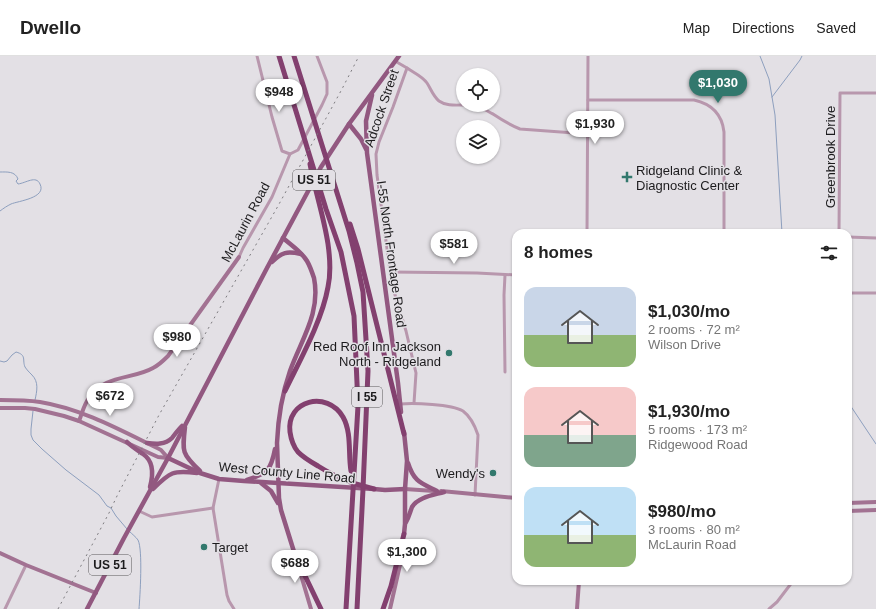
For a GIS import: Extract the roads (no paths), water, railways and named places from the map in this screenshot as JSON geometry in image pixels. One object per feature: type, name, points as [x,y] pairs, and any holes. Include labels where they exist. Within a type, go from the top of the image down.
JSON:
[{"type":"highway","points":[[279,56],[306,142],[312,176],[323,209],[330,271],[323,306],[312,335],[285,391]]},
{"type":"highway","name":"I 55","points":[[294,56],[349,231],[362,292],[368,371],[357,609]]},
{"type":"highway","points":[[336,190],[351,226],[358,248],[404,434]]},
{"type":"highway","name":"I 55","points":[[323,209],[341,252],[354,316],[358,406],[346,609]]},
{"type":"highway","points":[[353,480],[350,464],[349,438],[347,426],[343,417],[337,410],[328,404],[313,401],[304,404],[292,416],[290,423],[290,436],[298,451],[307,460],[331,474],[374,490]]},
{"type":"highway","points":[[383,609],[391,586],[404,534]]},
{"type":"highway","points":[[295,555],[321,609]]},
{"type":"main road","name":"US 51","points":[[87,609],[168,458],[266,268],[321,167],[349,124],[399,56]]},
{"type":"main road","name":"I-55 North Frontage Road","points":[[373,91],[366,121],[367,153],[407,461],[405,489],[406,524],[404,534]]},
{"type":"main road","points":[[349,124],[361,139],[367,153]]},
{"type":"main road","points":[[244,481],[264,473],[272,464],[277,443],[281,409],[290,372],[313,315],[316,302],[316,288],[312,272],[307,261],[298,250],[283,238]]},
{"type":"main road","points":[[266,268],[284,252],[301,254]]},
{"type":"main road","points":[[147,443],[165,443],[170,440],[185,424]]},
{"type":"main road","points":[[185,424],[183,449],[185,456],[203,474]]},
{"type":"main road","points":[[127,442],[133,448],[145,455],[151,464],[153,476],[149,493]]},
{"type":"main road","points":[[277,443],[279,498],[281,510]]},
{"type":"main road","name":"West County Line Road","points":[[168,458],[203,474],[219,479],[374,490],[405,489]]},
{"type":"main road","points":[[407,461],[414,478],[437,491]]},
{"type":"main road","points":[[149,493],[169,474],[186,472],[203,474]]},
{"type":"main road","points":[[260,482],[271,491],[277,500],[295,555]]},
{"type":"main road","points":[[406,524],[412,507],[416,502],[422,498],[444,492]]},
{"type":"street","points":[[257,56],[282,151],[290,154],[298,150],[327,94],[327,82],[317,56]]},
{"type":"street","points":[[588,56],[588,229]]},
{"type":"street","name":"Adcock Street","points":[[396,61],[407,68],[379,142],[376,154],[379,190],[392,285],[406,331],[416,373],[414,404]]},
{"type":"street","points":[[407,68],[422,77],[427,83],[432,94],[440,102],[445,104],[472,105],[479,107],[511,126],[520,129],[588,134]]},
{"type":"street","name":"Greenbrook Drive","points":[[839,229],[840,93],[876,93]]},
{"type":"street","points":[[588,100],[694,100],[702,102],[715,110],[723,125],[724,132],[724,229]]},
{"type":"street","name":"McLaurin Road","points":[[79,421],[88,398],[104,384],[116,378],[152,368],[161,363],[168,356],[239,258],[243,248],[272,197],[290,154]]},
{"type":"street","points":[[852,237],[876,238]]},
{"type":"street","points":[[391,272],[512,275]]},
{"type":"street","points":[[505,274],[505,372]]},
{"type":"street","points":[[852,293],[876,293]]},
{"type":"street","name":"West County Line Road","points":[[0,400],[19,400],[52,404],[82,413],[161,450],[168,458]]},
{"type":"street","points":[[400,404],[414,404],[457,409],[463,412],[473,422],[478,435],[475,494]]},
{"type":"street","name":"West County Line Road","points":[[0,408],[35,409],[50,412],[79,421],[158,457],[168,458]]},
{"type":"street","points":[[219,479],[214,508],[227,595],[234,609]]},
{"type":"street","points":[[405,489],[512,498]]},
{"type":"street","points":[[852,502],[876,502]]},
{"type":"street","points":[[139,511],[152,517],[214,508]]},
{"type":"street","points":[[852,511],[876,510]]},
{"type":"street","name":"I-55 North Frontage Road","points":[[390,609],[402,556],[404,534]]},
{"type":"street","points":[[0,552],[26,565],[96,593]]},
{"type":"street","points":[[295,555],[311,609]]},
{"type":"street","points":[[5,609],[26,565]]},
{"type":"street","points":[[576,609],[579,585]]},
{"type":"street","points":[[769,609],[777,602],[790,585]]},
{"type":"waterway","points":[[760,56],[769,79],[775,115],[782,229]]},
{"type":"waterway","points":[[772,97],[802,56]]},
{"type":"waterway","points":[[0,172],[10,172],[17,176],[18,179],[16,181],[18,184],[30,180],[36,180],[40,184],[41,189],[36,196],[11,204],[0,211]]},
{"type":"waterway","points":[[0,361],[7,361],[16,352],[23,356],[25,367],[37,384],[35,400]]},
{"type":"waterway","points":[[852,408],[876,444]]},
{"type":"waterway","points":[[33,411],[31,429],[33,440],[66,470],[99,495],[127,529]]},
{"type":"waterway","points":[[129,531],[138,540],[140,545],[141,573],[139,609]]},
{"type":"railway","points":[[58,609],[159,415],[278,206],[359,56]]},
{"type":"place","name":"Ridgeland Clinic & Diagnostic Center","points":[[627,177]]},
{"type":"place","name":"Red Roof Inn Jackson North - Ridgeland","points":[[449,353]]},
{"type":"place","name":"Wendy's","points":[[493,473]]},
{"type":"place","name":"Target","points":[[204,547]]}]
